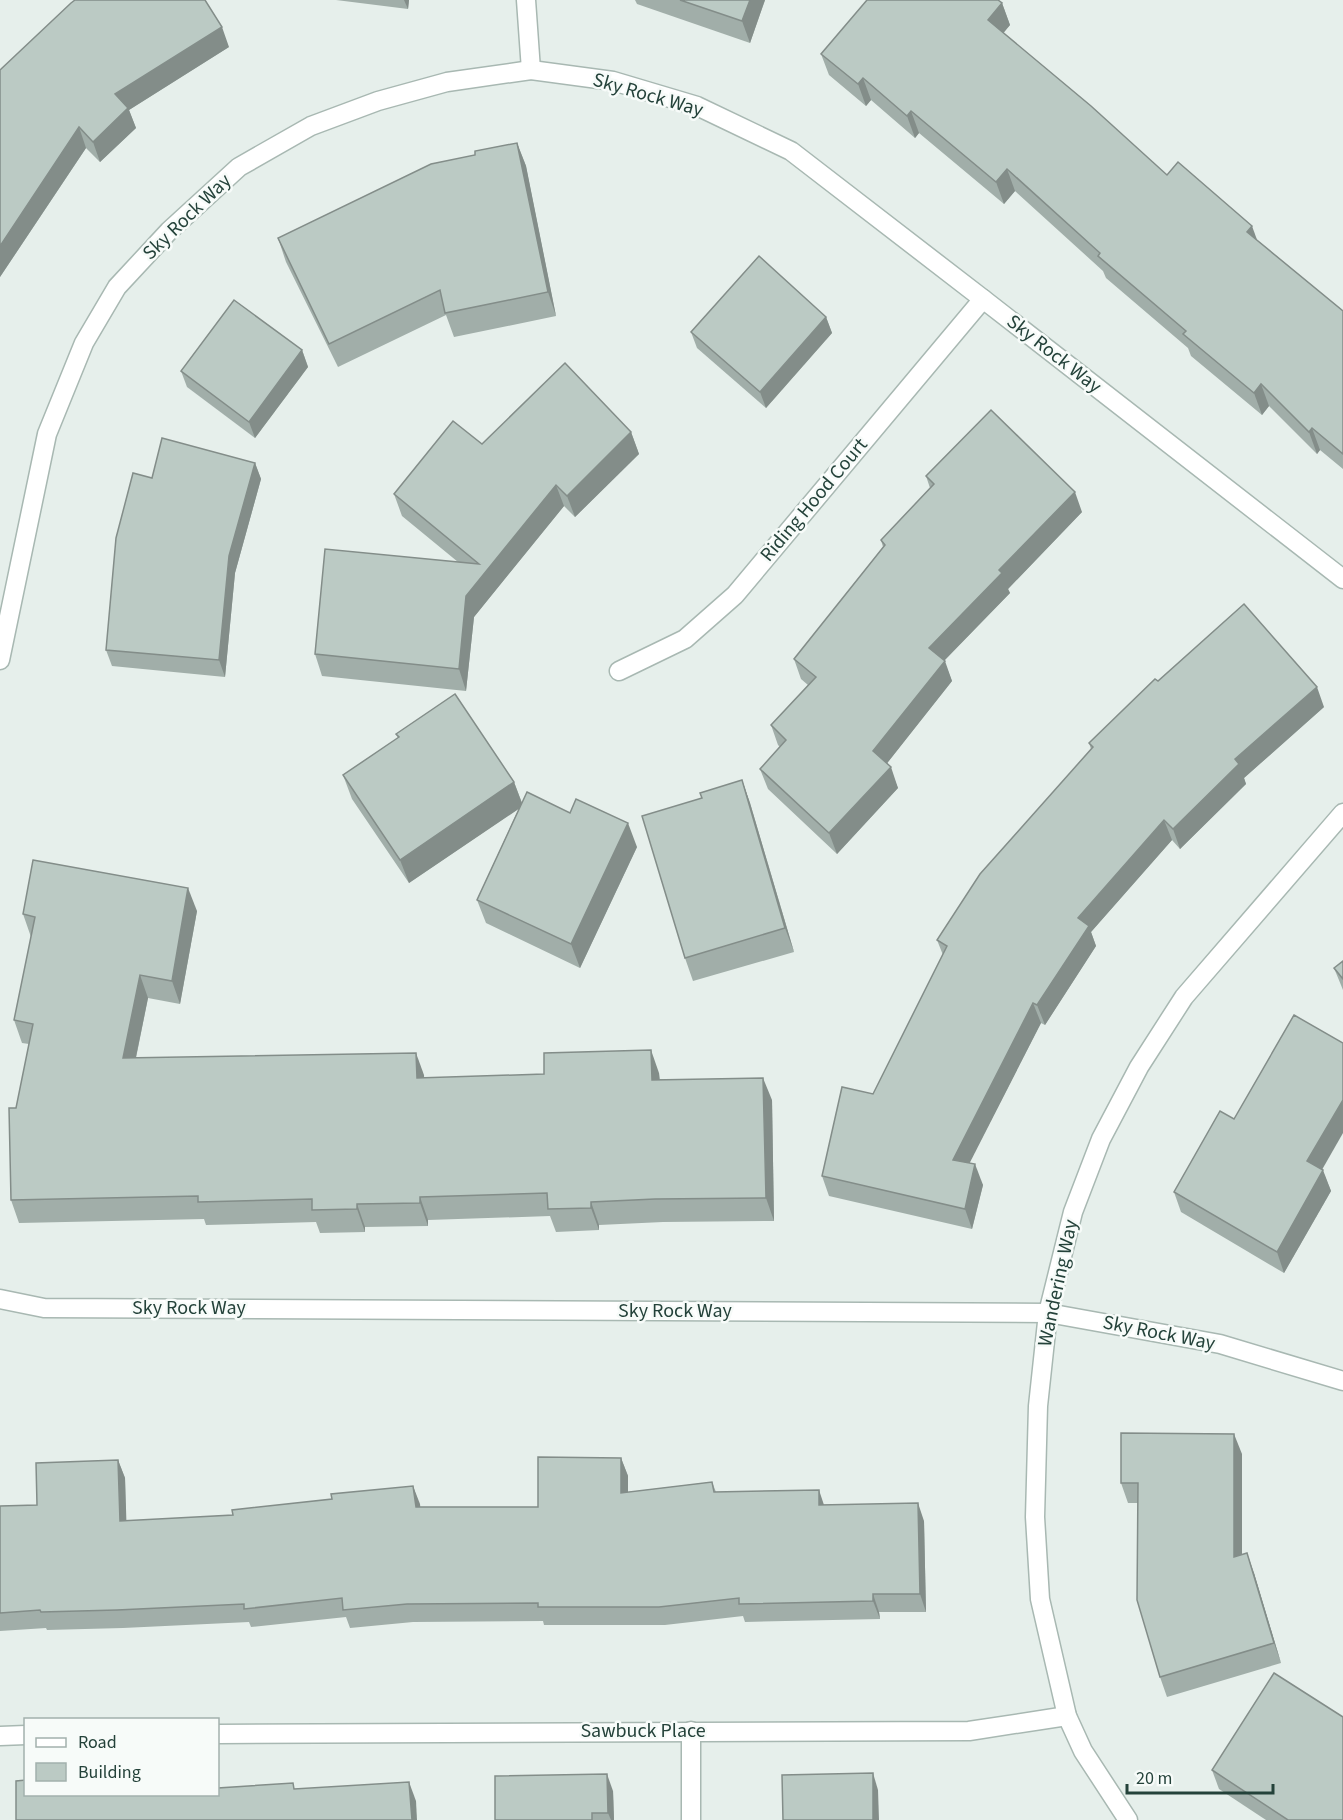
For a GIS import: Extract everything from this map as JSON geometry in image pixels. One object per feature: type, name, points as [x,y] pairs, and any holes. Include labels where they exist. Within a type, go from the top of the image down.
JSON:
[{"type":"street","points":[[526,0],[531,70]]},
{"type":"street","name":"Sky Rock Way","points":[[0,660],[46,434],[84,343],[117,287],[170,231],[239,167],[311,126],[378,101],[447,82],[531,70],[613,81],[697,106],[791,152],[1343,579]]},
{"type":"street","name":"Riding Hood Court","points":[[619,671],[685,639],[735,595],[983,299]]},
{"type":"street","name":"Wandering Way","points":[[1128,1820],[1083,1751],[1067,1716],[1040,1599],[1035,1517],[1038,1406],[1048,1313],[1073,1212],[1101,1139],[1139,1067],[1184,997],[1343,813]]},
{"type":"street","name":"Sky Rock Way","points":[[0,1299],[44,1308],[1048,1313],[1220,1344],[1343,1381]]},
{"type":"street","name":"Sawbuck Place","points":[[219,1734],[969,1731],[1067,1716]]},
{"type":"street","points":[[691,1820],[692,1731]]},
{"type":"street","points":[[0,1736],[24,1736]]},
{"type":"building","points":[[75,0],[205,0],[222,27],[115,94],[128,108],[93,142],[79,127],[0,246],[0,70]]},
{"type":"building","points":[[680,0],[750,0],[742,21]]},
{"type":"building","points":[[867,0],[998,0],[1002,3],[988,20],[1091,106],[1167,175],[1178,162],[1252,226],[1247,232],[1343,311],[1343,454],[1312,428],[1309,432],[1261,384],[1254,393],[1183,334],[1186,331],[1098,256],[1100,253],[1007,169],[996,182],[911,111],[907,116],[863,78],[858,84],[821,54]]},
{"type":"building","points":[[517,143],[548,292],[445,313],[440,290],[329,344],[278,238],[431,164],[475,155],[475,151]]},
{"type":"building","points":[[759,256],[826,317],[760,392],[691,332]]},
{"type":"building","points":[[234,300],[302,350],[249,422],[181,371]]},
{"type":"building","points":[[565,363],[631,432],[567,496],[556,485],[466,596],[459,669],[315,654],[325,549],[479,564],[394,494],[453,421],[482,444]]},
{"type":"building","points":[[991,410],[1075,492],[999,570],[1002,573],[929,648],[945,661],[873,751],[891,767],[829,833],[760,769],[786,740],[771,725],[816,677],[794,659],[885,545],[881,540],[934,484],[926,476]]},
{"type":"building","points":[[162,438],[255,463],[229,556],[219,660],[106,650],[116,538],[133,473],[152,478]]},
{"type":"building","points":[[1244,604],[1317,687],[1235,759],[1239,764],[1173,829],[1164,820],[1078,918],[1089,926],[1037,1005],[1033,1003],[953,1160],[975,1164],[965,1209],[822,1176],[842,1087],[873,1094],[947,946],[937,940],[980,874],[1093,747],[1089,743],[1155,679],[1158,681]]},
{"type":"building","points":[[455,694],[514,782],[400,860],[343,775],[399,737],[396,734]]},
{"type":"building","points":[[742,780],[785,928],[685,958],[642,816],[702,798],[700,793]]},
{"type":"building","points":[[527,792],[570,813],[576,799],[628,823],[571,944],[477,900]]},
{"type":"building","points":[[33,860],[188,888],[172,981],[140,975],[123,1058],[416,1053],[417,1078],[544,1074],[544,1053],[651,1050],[652,1080],[763,1078],[766,1198],[591,1202],[591,1208],[548,1209],[547,1193],[420,1197],[420,1203],[357,1204],[357,1209],[312,1210],[312,1199],[198,1202],[198,1196],[11,1200],[9,1108],[16,1108],[33,1024],[14,1020],[35,917],[23,914]]},
{"type":"building","points":[[1343,961],[1343,979],[1334,968]]},
{"type":"building","points":[[1294,1015],[1343,1043],[1343,1100],[1307,1161],[1323,1170],[1277,1252],[1174,1192],[1220,1111],[1234,1119]]},
{"type":"building","points":[[1121,1433],[1234,1434],[1234,1557],[1247,1553],[1274,1643],[1160,1677],[1137,1600],[1138,1483],[1121,1483]]},
{"type":"building","points":[[538,1457],[621,1458],[621,1493],[712,1482],[714,1492],[819,1490],[819,1505],[918,1503],[920,1594],[873,1594],[873,1601],[739,1604],[739,1598],[659,1607],[538,1607],[538,1603],[407,1604],[343,1610],[342,1598],[244,1609],[244,1604],[0,1613],[0,1506],[37,1505],[36,1463],[118,1460],[120,1521],[233,1515],[232,1510],[332,1499],[331,1494],[413,1486],[416,1507],[538,1507]]},
{"type":"building","points":[[1274,1673],[1343,1717],[1343,1820],[1288,1820],[1212,1770]]},
{"type":"building","points":[[873,1773],[873,1820],[783,1820],[782,1775]]},
{"type":"building","points":[[607,1774],[608,1813],[592,1813],[592,1820],[495,1820],[495,1776]]},
{"type":"building","points":[[24,1780],[24,1796],[219,1796],[219,1788],[293,1783],[294,1789],[409,1782],[412,1820],[16,1820],[16,1781]]}]
